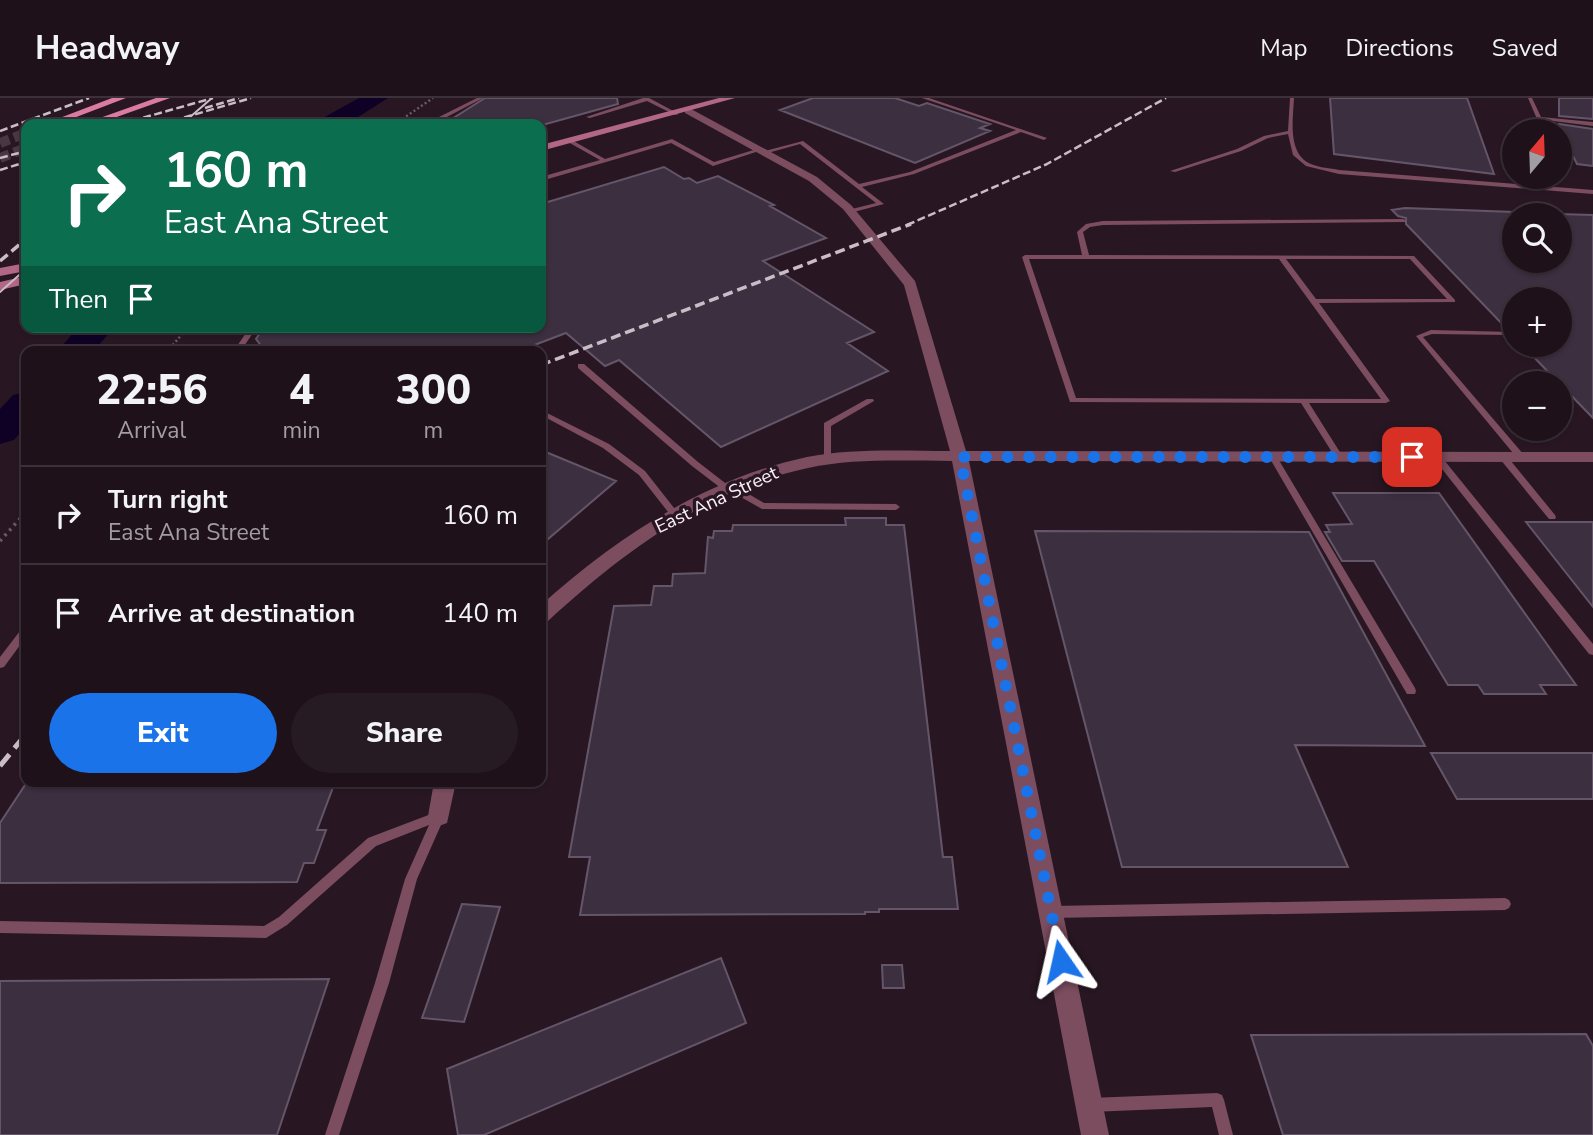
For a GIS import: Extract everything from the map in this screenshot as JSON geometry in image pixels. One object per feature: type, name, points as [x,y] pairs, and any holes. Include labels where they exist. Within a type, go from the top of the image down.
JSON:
[{"type":"main road","points":[[63,119],[121,98]]},
{"type":"main road","points":[[103,119],[166,98]]},
{"type":"main road","points":[[546,147],[682,113],[730,98]]},
{"type":"main road","points":[[0,271],[21,268]]},
{"type":"main road","points":[[0,286],[21,281]]},
{"type":"street","points":[[682,113],[813,179],[850,211],[910,284],[960,457],[1095,1135]]},
{"type":"street","name":"East Ana Street","points":[[546,612],[592,570],[675,514],[777,469],[827,460],[892,456],[1593,457]]},
{"type":"street","points":[[439,816],[444,787]]},
{"type":"lane","points":[[440,119],[481,98]]},
{"type":"lane","points":[[924,98],[1044,138]]},
{"type":"lane","points":[[1292,98],[1290,132],[1296,155],[1308,165],[1339,172],[1593,192]]},
{"type":"lane","points":[[1530,98],[1539,118],[1593,124]]},
{"type":"lane","points":[[588,117],[646,99],[682,113]]},
{"type":"lane","points":[[857,186],[912,173],[1021,130]]},
{"type":"lane","points":[[1173,170],[1239,150],[1266,137],[1290,132]]},
{"type":"lane","points":[[570,141],[605,162]]},
{"type":"lane","points":[[546,178],[672,141],[713,164],[801,142],[881,204],[850,211]]},
{"type":"lane","points":[[1086,257],[1079,240],[1080,232],[1088,226],[1103,223],[1403,221]]},
{"type":"lane","points":[[1281,257],[1386,401],[1073,400],[1025,257],[1086,257],[1281,257],[1412,257],[1453,301],[1314,301]]},
{"type":"lane","points":[[1502,333],[1431,332],[1419,336],[1521,457]]},
{"type":"lane","points":[[581,366],[695,464],[762,506],[896,507]]},
{"type":"lane","points":[[827,460],[827,425],[870,401]]},
{"type":"lane","points":[[1304,401],[1339,457]]},
{"type":"lane","points":[[546,415],[606,446],[642,473],[675,514]]},
{"type":"lane","points":[[1273,457],[1410,691]]},
{"type":"lane","points":[[1437,457],[1593,651]]},
{"type":"lane","points":[[1503,457],[1552,517]]},
{"type":"lane","points":[[0,664],[21,637]]},
{"type":"lane","points":[[0,927],[266,932],[283,922],[372,842],[439,816]]},
{"type":"lane","points":[[332,1135],[382,983],[411,878],[439,816]]},
{"type":"lane","points":[[1051,912],[1505,904]]},
{"type":"lane","points":[[1089,1105],[1217,1100],[1226,1135]]},
{"type":"path","points":[[402,119],[433,98]]},
{"type":"path","points":[[0,541],[21,518]]},
{"type":"building","points":[[485,98],[617,98],[618,104],[546,124],[546,119],[452,119]]},
{"type":"building","points":[[813,98],[895,98],[919,106],[927,103],[990,124],[980,128],[990,131],[915,163],[780,110]]},
{"type":"building","points":[[1330,98],[1467,98],[1494,174],[1334,154]]},
{"type":"building","points":[[1559,98],[1593,98],[1593,119],[1559,116]]},
{"type":"building","points":[[1572,126],[1593,129],[1593,166],[1577,164],[1573,156]]},
{"type":"building","points":[[664,167],[697,183],[718,176],[774,205],[770,206],[826,238],[763,261],[874,332],[847,343],[888,371],[721,447],[619,360],[605,366],[566,333],[532,346],[261,346],[256,339],[260,333],[546,333],[546,202]]},
{"type":"building","points":[[1405,208],[1502,212],[1502,273],[1572,273],[1572,214],[1593,215],[1593,418],[1572,396],[1572,371],[1547,371],[1534,357],[1572,357],[1572,287],[1502,287],[1502,324],[1406,224],[1406,218],[1398,216],[1392,210]]},
{"type":"building","points":[[546,452],[616,481],[546,541]]},
{"type":"building","points":[[1333,493],[1439,493],[1576,685],[1540,685],[1546,694],[1484,694],[1478,685],[1448,685],[1374,561],[1342,561],[1325,532],[1330,532],[1326,525],[1352,524]]},
{"type":"building","points":[[845,518],[886,518],[886,525],[904,525],[943,857],[952,857],[958,909],[879,909],[879,912],[865,914],[580,915],[590,857],[569,857],[614,606],[651,605],[654,586],[672,586],[673,574],[705,573],[708,537],[713,538],[714,531],[732,531],[733,525],[846,525]]},
{"type":"building","points":[[1526,522],[1593,522],[1593,607]]},
{"type":"building","points":[[1035,531],[1309,532],[1425,746],[1295,745],[1348,867],[1122,867]]},
{"type":"building","points":[[1431,753],[1593,753],[1593,799],[1457,799]]},
{"type":"building","points":[[24,787],[333,787],[317,830],[326,830],[314,863],[304,863],[297,882],[0,883],[0,823]]},
{"type":"building","points":[[462,904],[500,907],[464,1022],[422,1018]]},
{"type":"building","points":[[721,958],[746,1023],[484,1135],[458,1135],[447,1069]]},
{"type":"building","points":[[882,965],[902,965],[904,988],[883,988]]},
{"type":"building","points":[[329,979],[277,1135],[0,1135],[0,981]]},
{"type":"building","points":[[1586,1034],[1593,1046],[1593,1135],[1283,1135],[1251,1035]]},
{"type":"waterway","points":[[339,119],[376,98]]},
{"type":"waterway","points":[[80,346],[91,333]]},
{"type":"waterway","points":[[0,432],[21,409]]},
{"type":"tunnel","points":[[0,143],[21,135]]},
{"type":"tunnel","points":[[0,158],[21,150]]},
{"type":"tram line","points":[[188,119],[212,98]]},
{"type":"tram line","points":[[0,292],[21,273]]},
{"type":"railway","points":[[32,119],[89,98]]},
{"type":"railway","points":[[139,119],[213,98]]},
{"type":"railway","points":[[205,108],[239,98]]},
{"type":"railway","points":[[179,119],[251,98]]},
{"type":"railway","points":[[907,225],[1047,164],[1166,98]]},
{"type":"railway","points":[[0,131],[21,123]]},
{"type":"railway","points":[[0,158],[21,152]]},
{"type":"railway","points":[[0,170],[21,164]]},
{"type":"railway","points":[[546,363],[911,224]]},
{"type":"railway","points":[[0,261],[21,243]]},
{"type":"railway","points":[[0,766],[21,740]]},
{"type":"route","points":[[1061,961],[960,457],[1412,457]]}]
